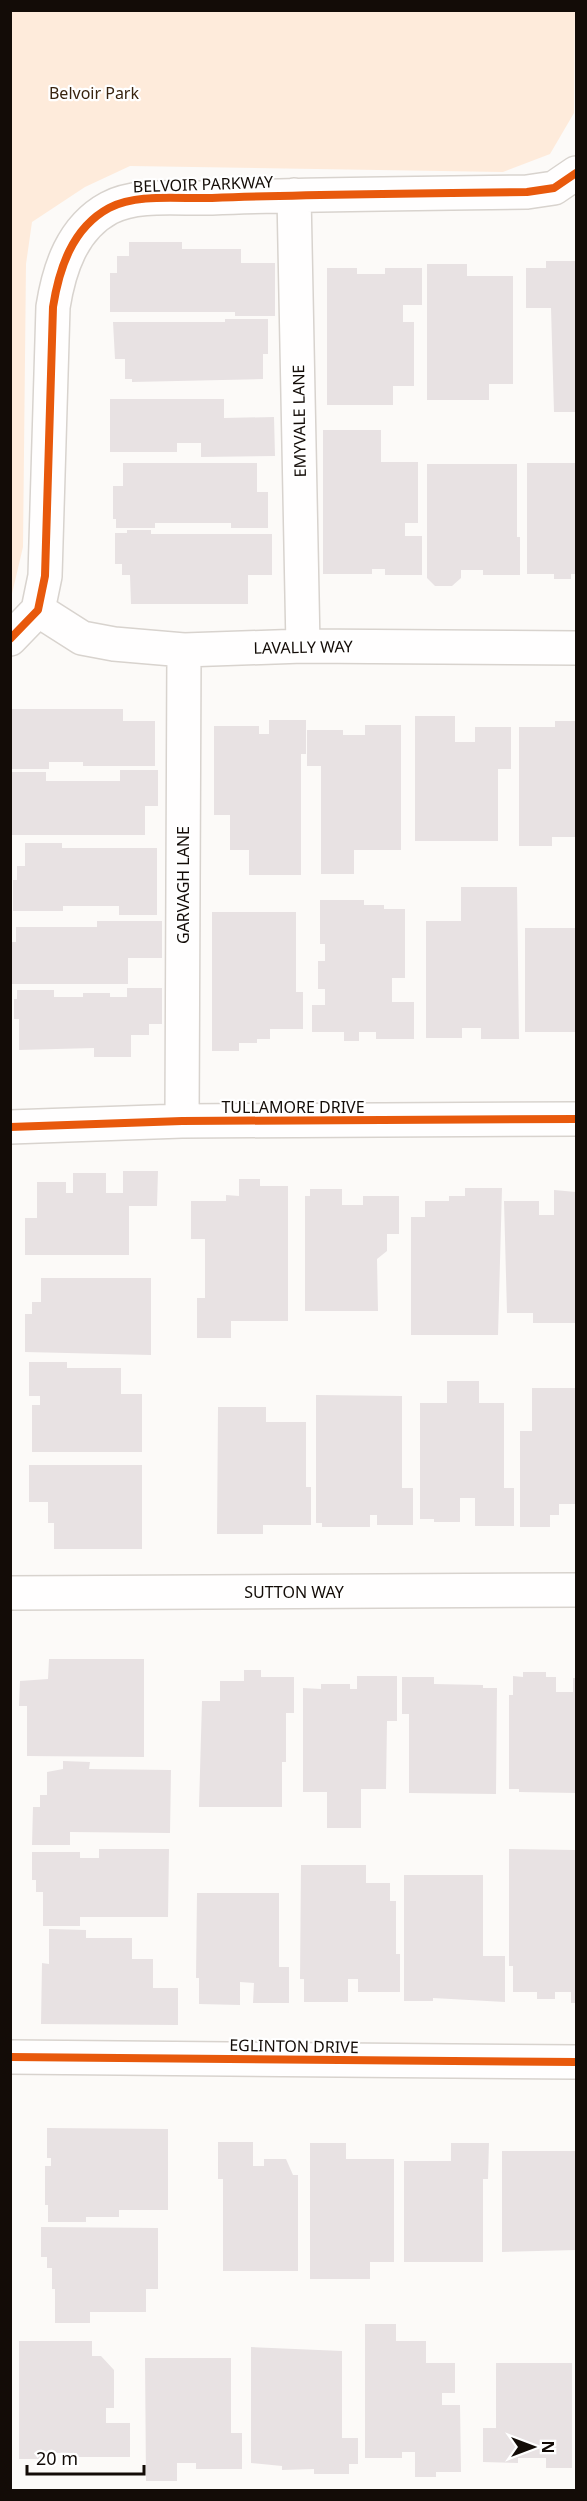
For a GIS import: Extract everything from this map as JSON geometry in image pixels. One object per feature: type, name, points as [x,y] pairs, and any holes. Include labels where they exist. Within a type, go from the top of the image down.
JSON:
[{"type":"street","name":"BELVOIR PARKWAY","points":[[38,610],[45,576],[52,307],[58,274],[69,249],[91,221],[124,201],[294,195],[527,192],[554,188],[576,173]]},
{"type":"street","name":"EMYVALE LANE","points":[[294,195],[303,646]]},
{"type":"street","points":[[10,639],[38,610]]},
{"type":"street","name":"LAVALLY WAY","points":[[38,610],[82,638],[114,644],[184,650],[303,646],[576,648]]},
{"type":"street","name":"GARVAGH LANE","points":[[182,1121],[184,650]]},
{"type":"street","name":"TULLAMORE DRIVE","points":[[10,1127],[182,1121],[576,1119]]},
{"type":"street","name":"SUTTON WAY","points":[[10,1593],[576,1590]]},
{"type":"street","name":"EGLINTON DRIVE","points":[[10,2057],[576,2062]]},
{"type":"green space","name":"Belvoir Park","points":[[11,10],[575,11],[574,113],[550,154],[503,172],[130,166],[85,187],[32,222],[26,264],[23,547],[11,598]]},
{"type":"building","points":[[129,242],[182,242],[182,249],[241,249],[241,263],[275,263],[275,316],[235,316],[235,312],[110,312],[110,273],[117,273],[117,256],[129,256]]},
{"type":"building","points":[[546,261],[576,261],[576,412],[554,412],[551,308],[526,308],[526,268],[546,268]]},
{"type":"building","points":[[427,264],[467,264],[467,276],[513,276],[513,384],[489,384],[489,400],[427,400]]},
{"type":"building","points":[[327,268],[357,268],[357,274],[385,274],[385,268],[422,268],[422,305],[403,305],[403,322],[414,322],[414,386],[393,386],[393,405],[327,405]]},
{"type":"building","points":[[225,319],[268,319],[268,354],[263,354],[263,379],[132,382],[132,379],[125,379],[125,359],[115,359],[113,322],[225,322]]},
{"type":"building","points":[[110,399],[224,399],[224,418],[274,417],[275,456],[201,457],[201,443],[177,443],[177,452],[110,452]]},
{"type":"building","points":[[323,430],[381,430],[381,462],[418,462],[418,523],[405,523],[405,536],[422,536],[422,575],[385,575],[385,569],[372,569],[372,574],[323,574]]},
{"type":"building","points":[[123,463],[257,463],[257,492],[268,492],[268,528],[231,528],[231,523],[155,523],[155,528],[116,528],[116,519],[113,519],[113,486],[123,486]]},
{"type":"building","points":[[527,463],[576,463],[576,574],[571,574],[571,579],[554,579],[554,574],[527,574]]},
{"type":"building","points":[[427,464],[517,464],[517,537],[520,537],[520,575],[483,575],[483,570],[461,570],[461,578],[452,586],[435,586],[427,578]]},
{"type":"building","points":[[127,530],[151,530],[151,534],[272,534],[272,575],[248,575],[248,604],[131,604],[130,575],[122,575],[122,564],[115,564],[115,533],[127,533]]},
{"type":"building","points":[[12,709],[123,709],[123,721],[155,721],[155,766],[83,766],[83,762],[49,762],[49,769],[10,769]]},
{"type":"building","points":[[415,716],[455,716],[455,742],[475,742],[475,727],[511,727],[511,769],[498,769],[498,841],[415,841]]},
{"type":"building","points":[[269,720],[306,720],[306,754],[301,754],[301,875],[249,875],[249,850],[230,850],[230,815],[214,815],[214,726],[259,726],[259,734],[269,734]]},
{"type":"building","points":[[555,721],[576,721],[576,837],[552,837],[552,846],[519,846],[519,727],[555,727]]},
{"type":"building","points":[[365,725],[401,725],[401,850],[354,850],[354,874],[321,874],[321,766],[307,766],[307,730],[343,730],[343,735],[365,735]]},
{"type":"building","points":[[120,770],[158,770],[158,806],[145,806],[145,835],[10,835],[10,772],[46,772],[46,781],[120,781]]},
{"type":"building","points":[[25,843],[62,843],[62,848],[157,848],[157,915],[119,915],[119,906],[63,906],[63,911],[13,911],[13,880],[17,880],[17,866],[25,866]]},
{"type":"building","points":[[461,887],[517,887],[519,1039],[481,1039],[481,1028],[462,1028],[462,1038],[426,1038],[426,921],[461,921]]},
{"type":"building","points":[[320,900],[364,900],[364,905],[384,905],[384,909],[405,909],[405,978],[392,978],[392,1002],[414,1002],[414,1039],[376,1039],[376,1032],[359,1032],[359,1041],[344,1041],[344,1032],[312,1032],[312,1005],[325,1005],[325,989],[318,989],[318,961],[325,961],[325,944],[320,944]]},
{"type":"building","points":[[212,912],[296,912],[296,992],[303,992],[303,1029],[270,1029],[270,1039],[257,1039],[257,1043],[239,1043],[239,1051],[212,1051]]},
{"type":"building","points":[[97,921],[162,921],[162,958],[128,958],[128,984],[10,984],[10,942],[16,942],[16,927],[97,927]]},
{"type":"building","points":[[525,928],[576,928],[576,1032],[525,1032]]},
{"type":"building","points":[[127,988],[162,988],[162,1024],[149,1024],[149,1035],[131,1035],[131,1057],[94,1057],[94,1048],[19,1050],[19,1019],[14,1019],[14,999],[17,999],[17,990],[54,990],[54,997],[83,997],[83,993],[110,993],[110,997],[127,997]]},
{"type":"building","points":[[123,1171],[158,1171],[157,1206],[129,1206],[129,1255],[25,1255],[25,1218],[37,1218],[37,1182],[66,1182],[66,1193],[73,1193],[73,1173],[106,1173],[106,1193],[123,1193]]},
{"type":"building","points":[[239,1179],[260,1179],[260,1186],[288,1186],[288,1321],[231,1321],[231,1338],[197,1338],[197,1298],[205,1298],[205,1239],[191,1239],[191,1201],[226,1201],[226,1195],[239,1196]]},
{"type":"building","points":[[465,1188],[502,1188],[498,1335],[411,1335],[411,1217],[425,1217],[425,1201],[449,1201],[449,1196],[465,1196]]},
{"type":"building","points":[[310,1189],[342,1189],[342,1205],[363,1205],[363,1196],[399,1196],[399,1234],[387,1234],[387,1251],[377,1259],[378,1311],[305,1311],[305,1196],[310,1196]]},
{"type":"building","points":[[554,1190],[576,1192],[576,1323],[533,1323],[533,1313],[507,1313],[504,1201],[539,1201],[539,1215],[554,1215]]},
{"type":"building","points":[[41,1278],[151,1278],[151,1355],[25,1352],[25,1314],[32,1314],[32,1302],[41,1302]]},
{"type":"building","points":[[29,1362],[67,1362],[67,1368],[121,1368],[121,1394],[142,1394],[142,1452],[32,1452],[32,1405],[40,1405],[40,1396],[29,1396]]},
{"type":"building","points":[[447,1381],[479,1381],[479,1403],[504,1403],[504,1488],[514,1488],[514,1526],[475,1526],[475,1498],[460,1498],[460,1522],[434,1522],[434,1519],[420,1519],[420,1403],[447,1403]]},
{"type":"building","points":[[532,1388],[576,1388],[576,1504],[559,1504],[559,1515],[550,1515],[550,1527],[520,1527],[520,1431],[532,1431]]},
{"type":"building","points":[[316,1395],[402,1396],[402,1488],[413,1488],[413,1525],[377,1525],[377,1515],[370,1515],[370,1527],[322,1527],[322,1523],[316,1523]]},
{"type":"building","points":[[218,1407],[266,1407],[266,1422],[306,1422],[306,1487],[311,1487],[311,1525],[263,1525],[263,1534],[217,1534]]},
{"type":"building","points":[[29,1465],[142,1465],[142,1549],[54,1549],[54,1523],[48,1523],[48,1502],[29,1502]]},
{"type":"building","points":[[49,1659],[144,1659],[144,1757],[27,1756],[27,1706],[19,1706],[20,1681],[48,1679]]},
{"type":"building","points":[[244,1670],[261,1670],[261,1677],[294,1677],[294,1713],[286,1713],[286,1762],[282,1762],[282,1807],[199,1807],[202,1701],[220,1701],[220,1681],[244,1681]]},
{"type":"building","points":[[523,1672],[546,1672],[546,1677],[556,1677],[556,1692],[573,1692],[573,1678],[576,1678],[576,1793],[519,1792],[519,1789],[509,1789],[509,1695],[513,1695],[513,1676],[523,1677]]},
{"type":"building","points":[[357,1676],[397,1676],[397,1721],[387,1721],[386,1789],[361,1789],[361,1828],[327,1828],[327,1792],[303,1792],[303,1688],[321,1689],[321,1684],[350,1684],[350,1689],[357,1689]]},
{"type":"building","points":[[402,1677],[434,1677],[434,1684],[483,1685],[483,1688],[497,1688],[496,1794],[409,1793],[409,1714],[402,1714]]},
{"type":"building","points":[[63,1761],[90,1762],[89,1769],[171,1770],[170,1833],[70,1832],[70,1845],[32,1845],[33,1807],[40,1807],[40,1795],[47,1795],[47,1772],[63,1769]]},
{"type":"building","points":[[99,1849],[169,1849],[168,1917],[80,1917],[80,1926],[43,1926],[43,1892],[36,1892],[36,1880],[32,1880],[32,1852],[80,1852],[80,1858],[99,1858]]},
{"type":"building","points":[[509,1849],[576,1850],[576,2003],[571,2003],[571,1992],[555,1992],[555,1999],[537,1999],[537,1992],[513,1992],[513,1966],[509,1966]]},
{"type":"building","points":[[301,1865],[366,1865],[366,1883],[390,1883],[390,1901],[396,1901],[396,1954],[400,1954],[400,1992],[358,1992],[358,1979],[348,1979],[348,2002],[304,2002],[304,1979],[300,1979]]},
{"type":"building","points":[[404,1875],[483,1875],[483,1956],[505,1956],[505,2002],[433,1998],[433,2001],[404,2001]]},
{"type":"building","points":[[197,1893],[279,1893],[279,1967],[289,1967],[289,2003],[253,2003],[254,1983],[240,1982],[240,2005],[199,2004],[199,1978],[196,1978]]},
{"type":"building","points":[[49,1929],[86,1930],[86,1938],[132,1938],[132,1959],[153,1959],[153,1988],[178,1988],[178,2025],[41,2024],[42,1963],[49,1964]]},
{"type":"building","points":[[47,2128],[168,2129],[168,2210],[119,2210],[119,2217],[86,2217],[86,2222],[48,2222],[48,2205],[45,2205],[45,2166],[51,2166],[51,2158],[47,2158]]},
{"type":"building","points":[[218,2142],[253,2142],[253,2166],[264,2166],[264,2159],[286,2159],[293,2175],[298,2175],[298,2271],[223,2271],[223,2179],[218,2179]]},
{"type":"building","points":[[310,2143],[346,2143],[346,2159],[394,2159],[394,2262],[370,2262],[370,2279],[310,2279]]},
{"type":"building","points":[[451,2143],[489,2143],[488,2179],[483,2179],[483,2262],[404,2262],[404,2161],[451,2161]]},
{"type":"building","points":[[502,2151],[576,2151],[576,2250],[502,2252]]},
{"type":"building","points":[[41,2227],[158,2228],[158,2289],[146,2289],[146,2312],[90,2312],[90,2323],[55,2323],[55,2289],[52,2289],[52,2268],[47,2268],[47,2257],[41,2257]]},
{"type":"building","points":[[365,2324],[396,2324],[396,2341],[426,2341],[426,2363],[455,2363],[455,2393],[442,2393],[442,2405],[460,2405],[461,2472],[436,2472],[436,2477],[415,2477],[415,2452],[402,2452],[402,2458],[365,2458]]},
{"type":"building","points":[[19,2341],[92,2341],[92,2356],[101,2356],[114,2370],[114,2408],[106,2408],[106,2423],[130,2423],[130,2457],[77,2457],[77,2453],[45,2453],[45,2459],[19,2459]]},
{"type":"building","points":[[251,2347],[342,2351],[342,2438],[358,2438],[358,2464],[349,2464],[349,2474],[314,2474],[314,2469],[282,2470],[282,2466],[251,2463]]},
{"type":"building","points":[[145,2358],[231,2358],[231,2433],[242,2433],[242,2469],[196,2469],[196,2463],[177,2463],[177,2481],[146,2481]]},
{"type":"building","points":[[496,2363],[572,2363],[572,2468],[546,2468],[546,2458],[518,2458],[518,2463],[483,2462],[483,2428],[496,2428]]},
{"type":"cycle path","points":[[10,639],[38,610],[45,576],[53,307],[59,278],[69,251],[85,227],[96,216],[120,203],[159,198],[527,192],[554,188],[576,173]]},
{"type":"cycle path","points":[[10,1127],[182,1121],[576,1119]]},
{"type":"cycle path","points":[[10,2057],[576,2062]]}]
